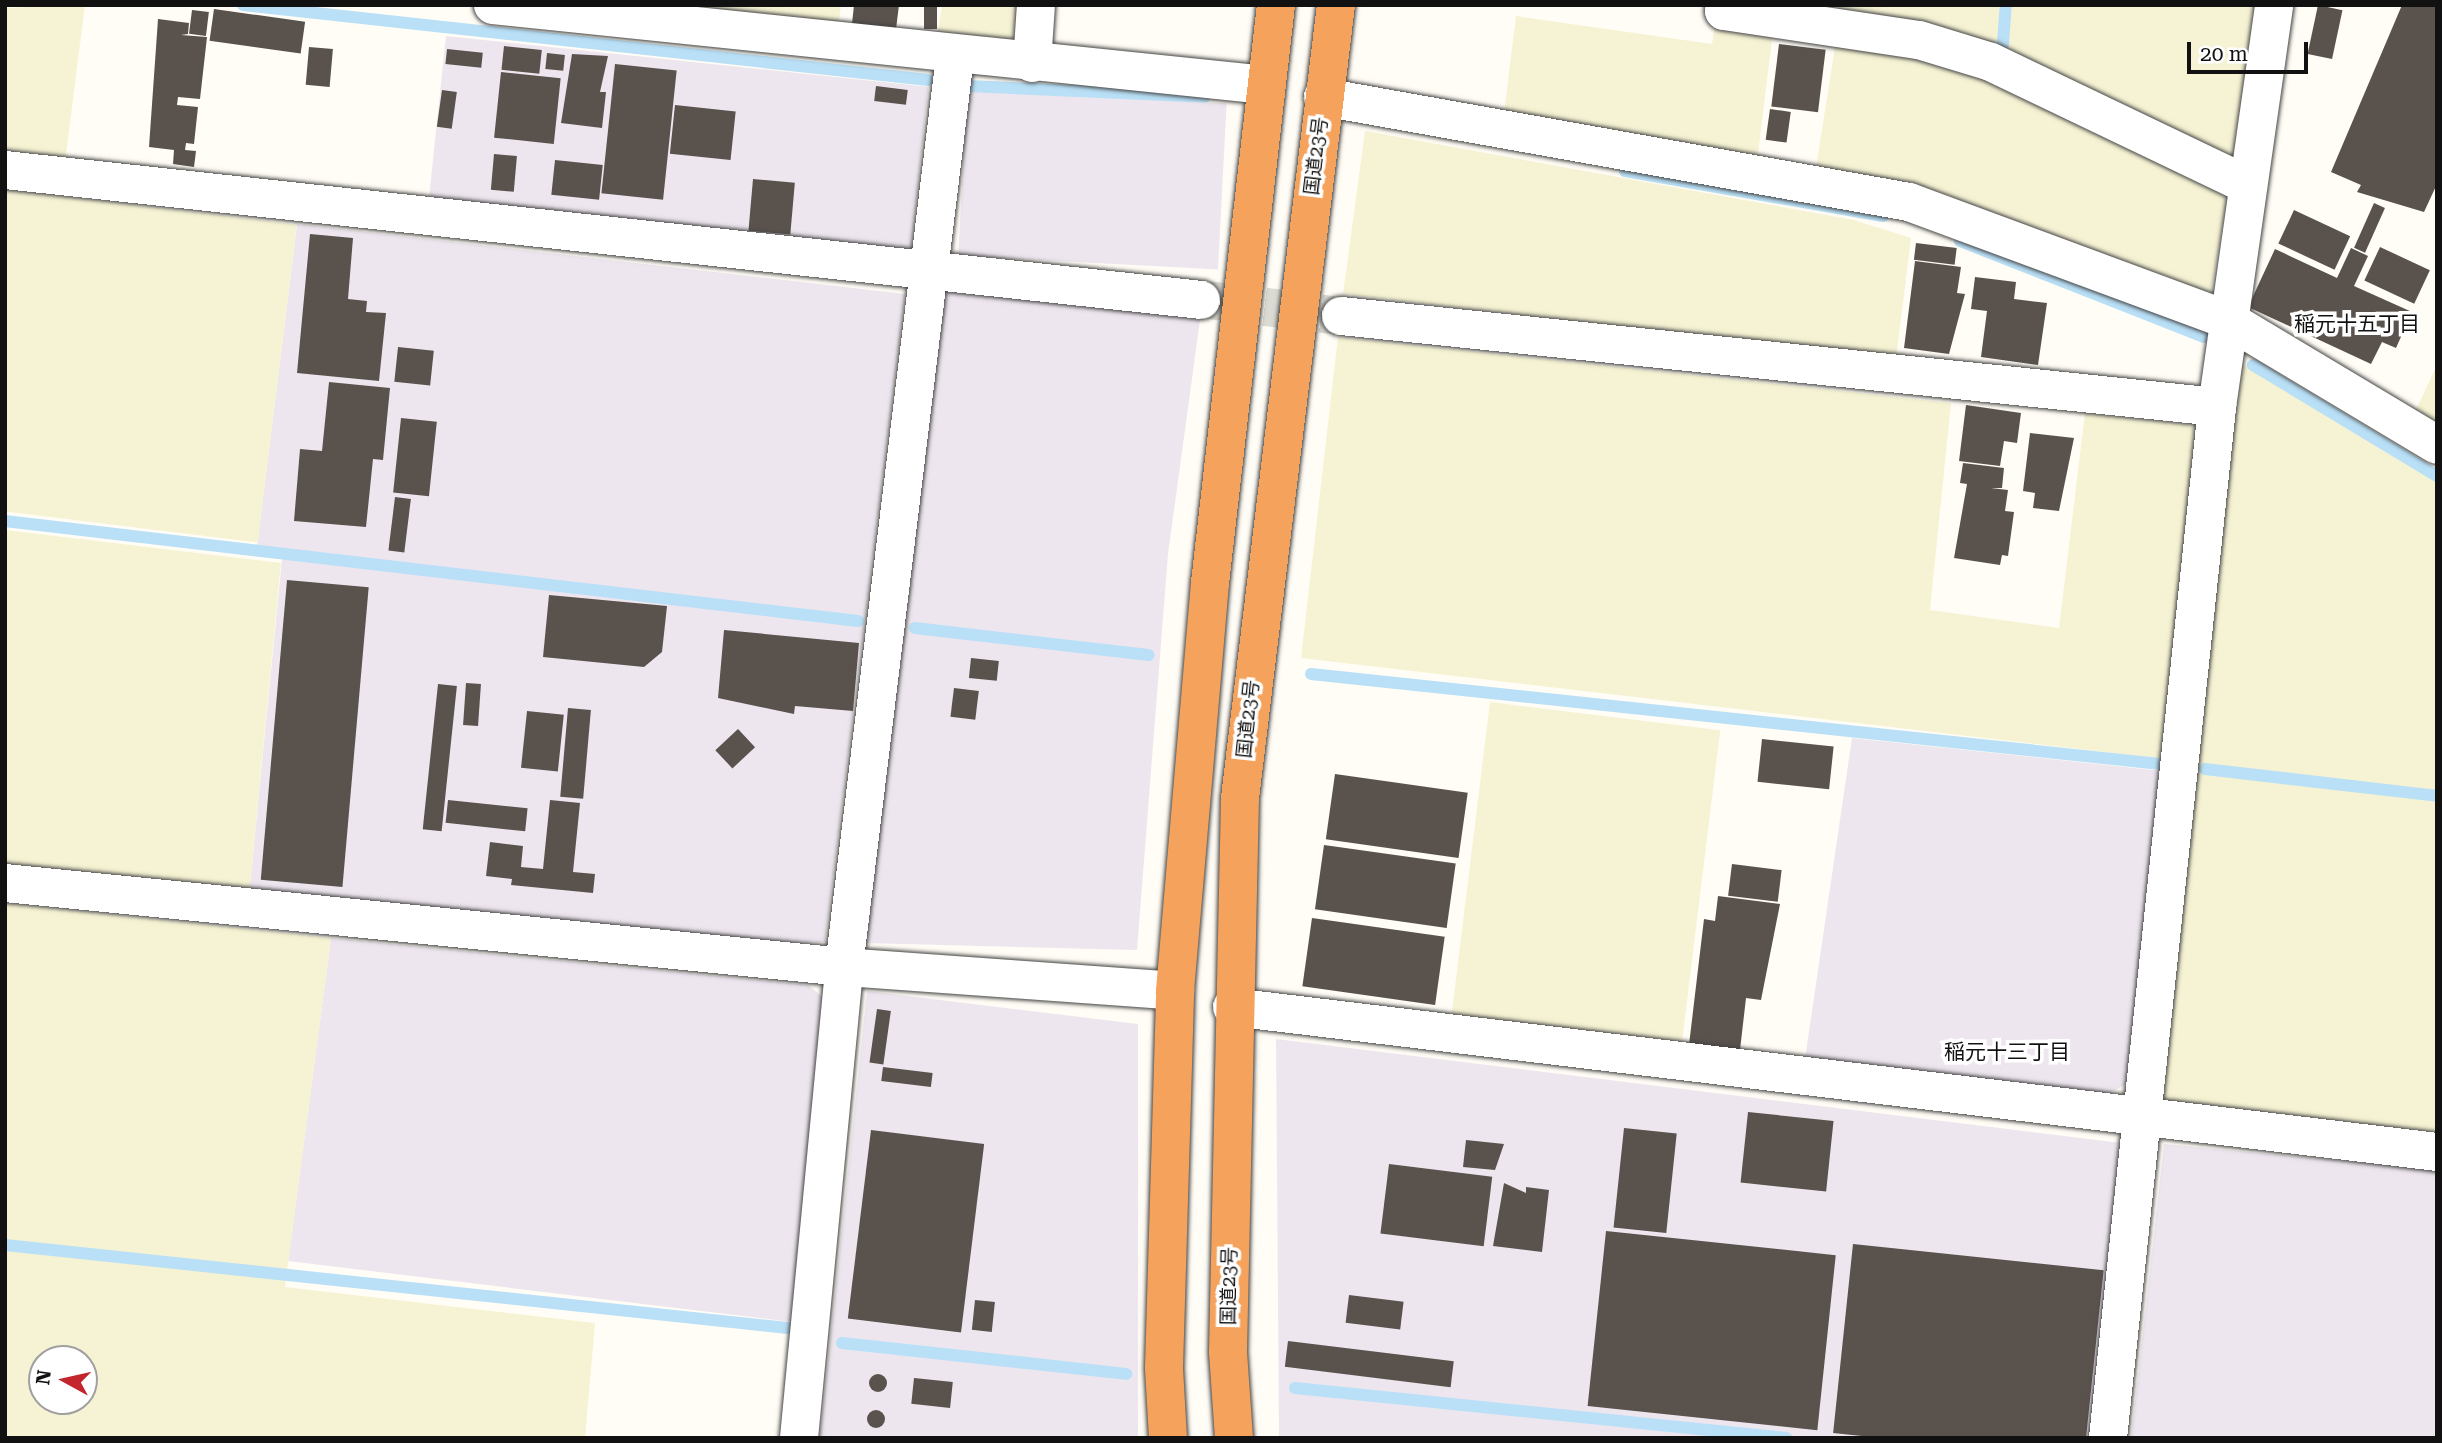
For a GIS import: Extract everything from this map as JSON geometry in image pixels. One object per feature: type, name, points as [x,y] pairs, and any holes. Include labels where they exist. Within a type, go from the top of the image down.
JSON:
[{"type":"highway","points":[[1168,1438],[1164,1368],[1175,991],[1210,583],[1276,5]]},
{"type":"highway","name":"国道23号","points":[[1234,1438],[1228,1352],[1232,1007],[1254,661],[1336,5]]},
{"type":"street","points":[[493,5],[955,56],[1266,85]]},
{"type":"street","points":[[1032,63],[1036,5]]},
{"type":"street","points":[[1725,5],[1724,11],[1919,40],[1991,62],[2248,185]]},
{"type":"street","points":[[2108,1438],[2217,407],[2274,5]]},
{"type":"street","points":[[799,1438],[844,967],[955,56]]},
{"type":"street","points":[[1324,97],[1857,188],[2230,321],[2437,444]]},
{"type":"street","points":[[5,170],[927,273],[1201,299]]},
{"type":"street","points":[[1341,316],[2217,407]]},
{"type":"street","points":[[5,883],[844,967],[1175,991]]},
{"type":"street","points":[[1232,1007],[2142,1121],[2437,1152]]},
{"type":"shaded area","points":[[85,5],[65,162],[5,155],[5,8]]},
{"type":"shaded area","points":[[622,5],[841,5],[838,29]]},
{"type":"shaded area","points":[[942,5],[1025,5],[1023,30],[1010,42],[937,39]]},
{"type":"shaded area","points":[[1747,5],[2260,5],[2239,161],[2018,62]]},
{"type":"shaded area","points":[[1516,16],[1712,44],[1715,23],[1773,32],[1757,161],[1504,113]]},
{"type":"shaded area","points":[[446,36],[928,87],[911,254],[428,203]]},
{"type":"shaded area","points":[[1836,40],[1933,54],[2215,182],[2227,201],[2210,298],[1816,168]]},
{"type":"shaded area","points":[[967,90],[1227,104],[1218,269],[958,256]]},
{"type":"shaded area","points":[[1365,131],[1854,220],[1911,238],[1896,359],[1343,294]]},
{"type":"shaded area","points":[[5,189],[297,225],[258,542],[5,511]]},
{"type":"shaded area","points":[[297,224],[905,294],[825,942],[734,945],[249,895],[283,549],[257,545]]},
{"type":"shaded area","points":[[946,288],[1200,320],[1168,554],[1137,950],[864,943]]},
{"type":"shaded area","points":[[1338,337],[1951,403],[1930,610],[2059,628],[2085,413],[2202,426],[2165,759],[1301,658]]},
{"type":"shaded area","points":[[2241,363],[2437,481],[2437,1139],[2180,1111],[2159,1096]]},
{"type":"shaded area","points":[[2437,365],[2437,430],[2413,416]]},
{"type":"shaded area","points":[[5,530],[281,563],[249,895],[5,870]]},
{"type":"shaded area","points":[[1490,702],[1720,730],[1681,1050],[1451,1022]]},
{"type":"shaded area","points":[[1852,738],[2163,771],[2128,1083],[2103,1097],[1805,1059]]},
{"type":"shaded area","points":[[5,903],[331,938],[285,1287],[595,1323],[585,1438],[5,1438]]},
{"type":"shaded area","points":[[331,938],[808,985],[825,999],[792,1322],[288,1261]]},
{"type":"shaded area","points":[[867,991],[1138,1024],[1138,1438],[820,1438]]},
{"type":"shaded area","points":[[1276,1039],[2121,1143],[2090,1438],[1279,1438]]},
{"type":"shaded area","points":[[2164,1144],[2437,1170],[2437,1438],[2131,1438]]},
{"type":"building","points":[[854,5],[899,5],[896,29],[852,24]]},
{"type":"building","points":[[924,5],[937,5],[937,29],[924,29]]},
{"type":"building","points":[[2318,5],[2342,10],[2332,59],[2308,54]]},
{"type":"building","points":[[2402,5],[2437,5],[2437,184],[2424,212],[2357,192],[2361,185],[2331,172]]},
{"type":"building","points":[[214,9],[305,22],[301,53],[210,41]]},
{"type":"building","points":[[192,10],[209,12],[206,36],[189,34]]},
{"type":"building","points":[[158,19],[189,23],[188,34],[181,35],[207,37],[200,99],[178,97],[177,105],[198,107],[194,144],[186,143],[185,150],[196,151],[194,167],[173,164],[174,150],[149,147]]},
{"type":"building","points":[[1779,44],[1826,50],[1818,112],[1771,107]]},
{"type":"building","points":[[504,46],[542,50],[539,74],[501,70]]},
{"type":"building","points":[[309,47],[333,49],[330,87],[306,85]]},
{"type":"building","points":[[447,49],[483,53],[481,68],[445,64]]},
{"type":"building","points":[[547,53],[565,55],[563,71],[545,69]]},
{"type":"building","points":[[572,54],[608,56],[600,92],[606,92],[602,128],[561,123]]},
{"type":"building","points":[[615,64],[677,70],[663,200],[601,193]]},
{"type":"building","points":[[501,72],[561,78],[554,144],[494,138]]},
{"type":"building","points":[[876,86],[908,90],[906,105],[874,101]]},
{"type":"building","points":[[442,90],[457,92],[452,129],[437,127]]},
{"type":"building","points":[[675,105],[736,111],[731,160],[670,154]]},
{"type":"building","points":[[1770,109],[1791,112],[1786,143],[1766,140]]},
{"type":"building","points":[[494,154],[517,156],[514,192],[491,190]]},
{"type":"building","points":[[555,160],[603,165],[599,200],[551,195]]},
{"type":"building","points":[[753,179],[795,183],[790,234],[748,231]]},
{"type":"building","points":[[2374,203],[2385,208],[2365,253],[2354,248]]},
{"type":"building","points":[[2294,210],[2350,236],[2335,270],[2278,244]]},
{"type":"building","points":[[310,234],[353,238],[348,299],[367,301],[366,312],[386,313],[379,381],[297,373]]},
{"type":"building","points":[[1916,243],[1957,248],[1955,265],[1914,260]]},
{"type":"building","points":[[2380,247],[2430,270],[2414,304],[2364,281]]},
{"type":"building","points":[[2351,248],[2368,256],[2354,286],[2412,312],[2396,348],[2382,342],[2371,364],[2248,307],[2275,249],[2337,278]]},
{"type":"building","points":[[1915,261],[1961,267],[1957,293],[1965,294],[1949,354],[1904,348]]},
{"type":"building","points":[[1975,277],[2016,282],[2014,299],[2047,303],[2038,365],[1981,357],[1987,311],[1971,309]]},
{"type":"building","points":[[398,347],[434,351],[430,386],[394,382]]},
{"type":"building","points":[[329,382],[390,388],[383,460],[373,459],[366,527],[294,521],[300,449],[322,451]]},
{"type":"building","points":[[1966,405],[2021,413],[2017,443],[2004,441],[2000,466],[1959,461]]},
{"type":"building","points":[[401,418],[437,422],[429,496],[393,493]]},
{"type":"building","points":[[2030,433],[2074,438],[2059,511],[2033,508],[2035,493],[2023,491]]},
{"type":"building","points":[[1963,463],[2004,468],[2002,488],[1991,488],[2008,490],[2005,511],[2014,512],[2008,556],[2002,555],[2000,565],[1954,558],[1967,484],[1960,483]]},
{"type":"building","points":[[395,497],[411,499],[404,553],[388,551]]},
{"type":"building","points":[[287,580],[369,587],[342,887],[261,880]]},
{"type":"building","points":[[549,595],[667,606],[662,652],[644,667],[543,657]]},
{"type":"building","points":[[724,630],[859,643],[853,711],[795,706],[794,714],[718,698]]},
{"type":"building","points":[[971,658],[999,661],[997,681],[969,678]]},
{"type":"building","points":[[466,683],[481,684],[478,726],[463,725]]},
{"type":"building","points":[[438,684],[457,686],[442,831],[423,829]]},
{"type":"building","points":[[954,688],[979,691],[975,720],[950,717]]},
{"type":"building","points":[[568,708],[591,710],[583,799],[560,797]]},
{"type":"building","points":[[527,711],[564,715],[558,772],[521,768]]},
{"type":"building","points":[[738,729],[755,747],[732,768],[715,750]]},
{"type":"building","points":[[1762,739],[1834,747],[1829,789],[1758,782]]},
{"type":"building","points":[[1335,774],[1468,793],[1459,858],[1326,839]]},
{"type":"building","points":[[448,800],[528,808],[525,831],[446,823]]},
{"type":"building","points":[[550,800],[580,803],[573,872],[595,874],[593,893],[511,885],[512,879],[486,876],[490,842],[523,846],[521,867],[543,869]]},
{"type":"building","points":[[1324,845],[1456,864],[1447,928],[1315,909]]},
{"type":"building","points":[[1732,864],[1782,870],[1778,902],[1728,896]]},
{"type":"building","points":[[1718,896],[1780,904],[1761,1000],[1746,998],[1740,1050],[1689,1045],[1704,919],[1715,921]]},
{"type":"building","points":[[1312,918],[1445,937],[1435,1005],[1302,986]]},
{"type":"building","points":[[877,1009],[891,1011],[883,1064],[869,1062]]},
{"type":"building","points":[[883,1067],[933,1073],[931,1087],[881,1081]]},
{"type":"building","points":[[1748,1112],[1834,1121],[1826,1192],[1741,1183]]},
{"type":"building","points":[[1624,1128],[1677,1134],[1666,1233],[1614,1227]]},
{"type":"building","points":[[871,1130],[984,1144],[961,1332],[848,1319]]},
{"type":"building","points":[[1466,1140],[1504,1144],[1495,1170],[1463,1167]]},
{"type":"building","points":[[1389,1164],[1492,1177],[1484,1246],[1380,1233]]},
{"type":"building","points":[[1504,1183],[1526,1193],[1526,1187],[1549,1190],[1542,1252],[1493,1246]]},
{"type":"building","points":[[1606,1231],[1836,1255],[1817,1430],[1588,1406]]},
{"type":"building","points":[[1853,1244],[2104,1270],[2086,1438],[1881,1438],[1833,1433]]},
{"type":"building","points":[[1349,1295],[1404,1302],[1400,1329],[1346,1323]]},
{"type":"building","points":[[975,1300],[995,1302],[992,1332],[972,1330]]},
{"type":"building","points":[[1288,1341],[1454,1361],[1451,1387],[1285,1367]]},
{"type":"building","points":[[878,1374],[884,1377],[887,1383],[884,1389],[878,1392],[872,1389],[869,1383],[872,1377]]},
{"type":"building","points":[[914,1378],[953,1382],[950,1408],[911,1404]]},
{"type":"building","points":[[876,1410],[882,1413],[885,1419],[882,1425],[876,1428],[870,1425],[867,1419],[870,1413]]},
{"type":"waterway","points":[[243,5],[928,80]]},
{"type":"waterway","points":[[2003,44],[2006,5]]},
{"type":"waterway","points":[[967,86],[1205,97]]},
{"type":"waterway","points":[[1625,171],[1883,216]]},
{"type":"waterway","points":[[1960,241],[2204,337]]},
{"type":"waterway","points":[[2253,365],[2437,476]]},
{"type":"waterway","points":[[5,521],[858,621]]},
{"type":"waterway","points":[[915,628],[1148,655]]},
{"type":"waterway","points":[[1311,674],[2160,764]]},
{"type":"waterway","points":[[2205,769],[2437,796]]},
{"type":"waterway","points":[[5,1245],[788,1328]]},
{"type":"waterway","points":[[842,1343],[1126,1374]]},
{"type":"waterway","points":[[1295,1388],[1786,1438]]},
{"type":"tunnel","points":[[1208,300],[1341,316]]},
{"type":"district","name":"稲元十五丁目","points":[[2357,324]]},
{"type":"district","name":"稲元十三丁目","points":[[2007,1052]]}]
